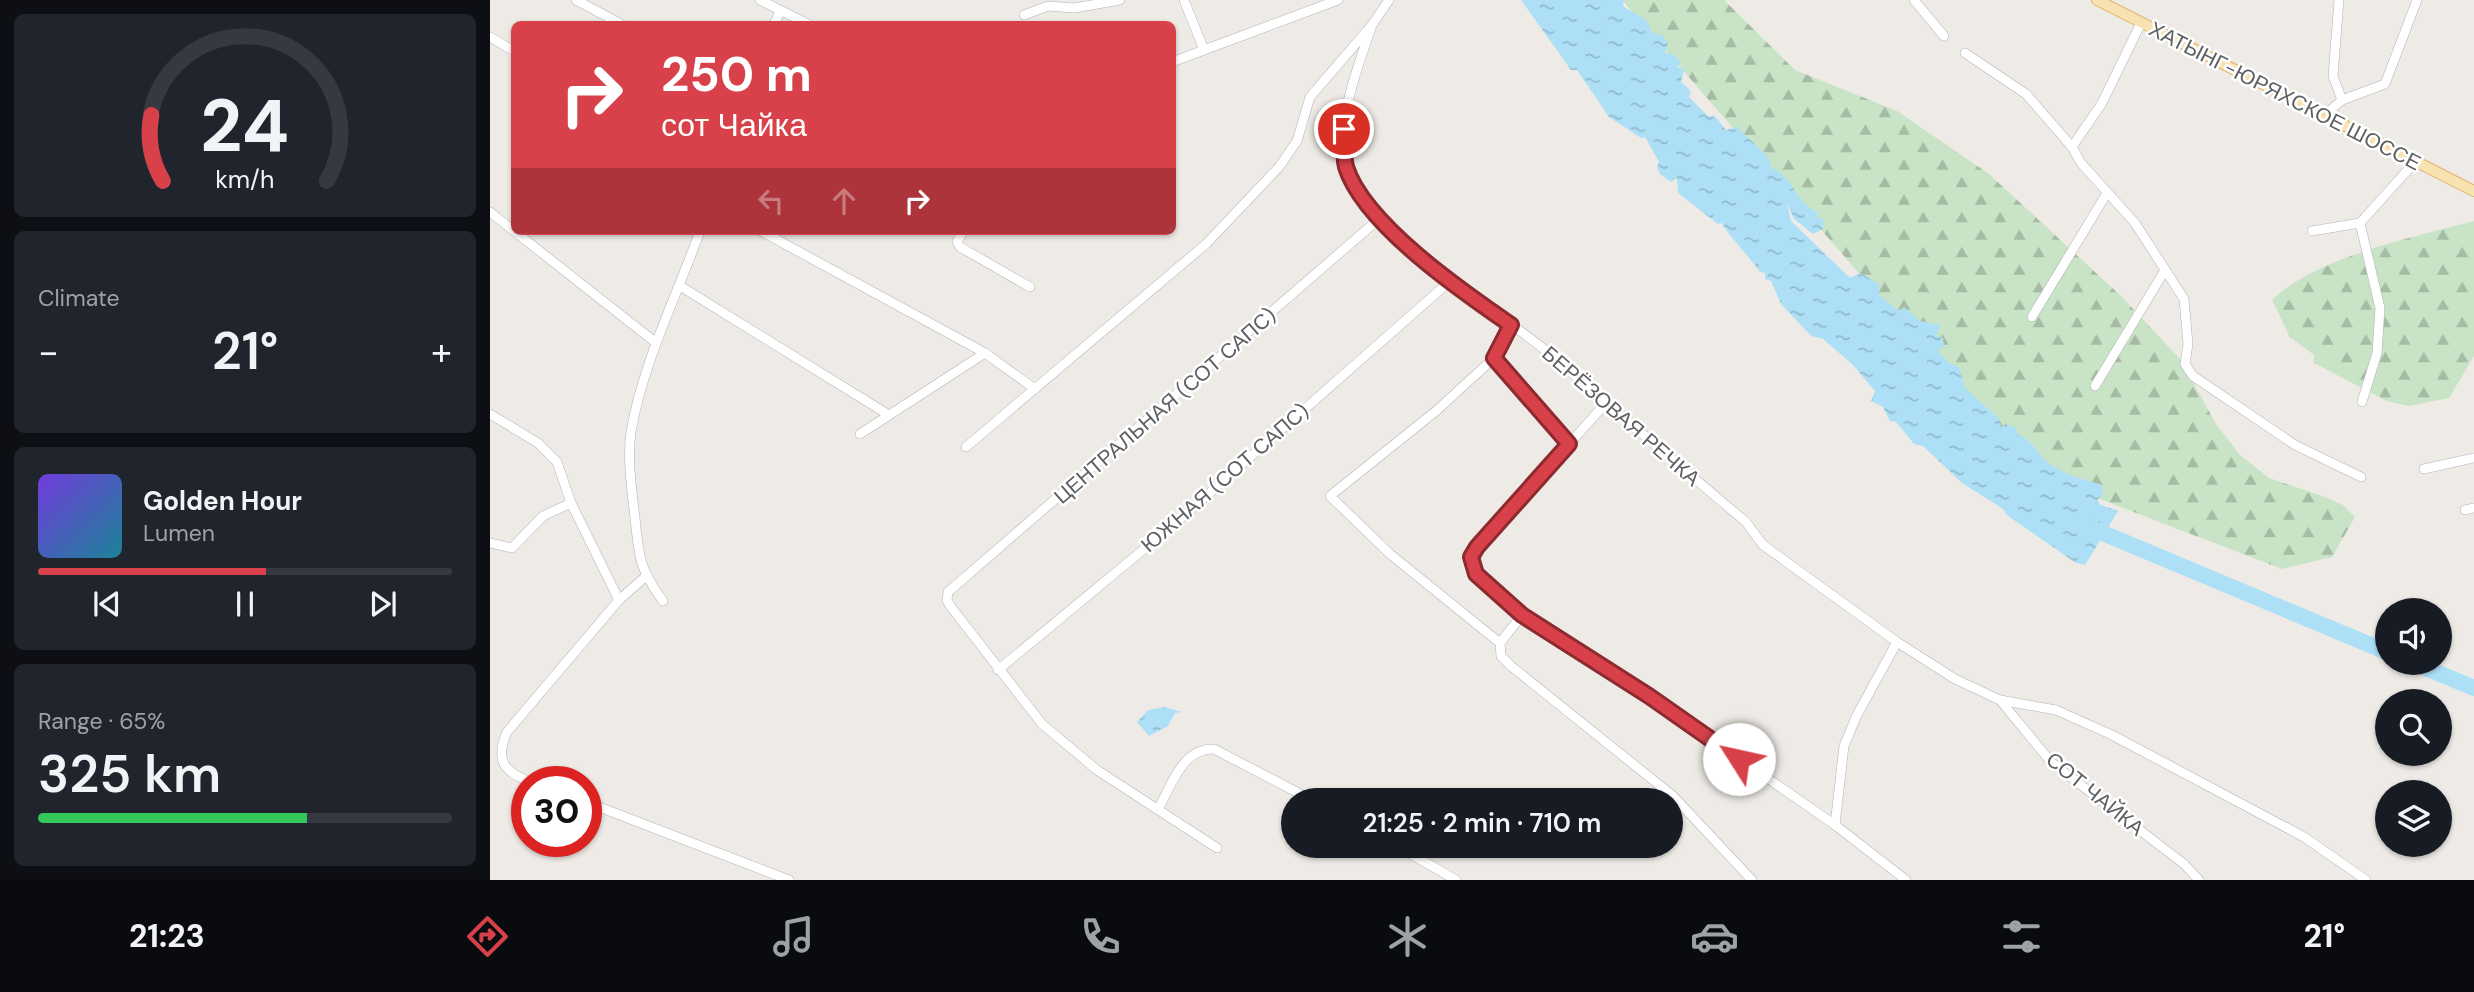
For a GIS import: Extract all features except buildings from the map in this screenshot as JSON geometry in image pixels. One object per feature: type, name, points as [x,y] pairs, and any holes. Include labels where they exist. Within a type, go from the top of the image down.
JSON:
[{"type":"main road","name":"ХАТЫНГ-ЮРЯХСКОЕ ШОССЕ","points":[[2097,0],[2474,191]]},
{"type":"street","points":[[576,0],[615,21]]},
{"type":"street","points":[[760,0],[801,21]]},
{"type":"street","points":[[1024,15],[1048,6],[1074,8],[1120,0]]},
{"type":"street","points":[[1184,0],[1204,50]]},
{"type":"street","points":[[1176,60],[1338,0]]},
{"type":"street","points":[[966,447],[1206,244],[1279,167],[1297,141],[1310,97],[1372,25],[1389,0]]},
{"type":"street","points":[[1914,0],[1944,36]]},
{"type":"street","points":[[2339,0],[2333,76],[2342,100]]},
{"type":"street","points":[[2323,116],[2342,100],[2385,85],[2417,0]]},
{"type":"street","points":[[776,21],[780,12]]},
{"type":"street","points":[[2072,147],[2102,103],[2141,23]]},
{"type":"street","name":"БЕРЁЗОВАЯ РЕЧКА","points":[[1372,25],[1357,68],[1344,129],[1346,165],[1357,188],[1380,218],[1449,282],[1544,349],[1746,522],[1763,545],[1897,642],[1955,679],[2000,700]]},
{"type":"street","points":[[490,37],[511,49]]},
{"type":"street","points":[[1965,53],[2026,94],[2072,147],[2081,163],[2135,223],[2184,299],[2188,344],[2185,364],[2193,376],[2295,445],[2361,477]]},
{"type":"street","points":[[2312,231],[2360,223],[2416,162]]},
{"type":"street","points":[[2032,317],[2107,193]]},
{"type":"street","points":[[490,212],[511,229]]},
{"type":"street","name":"ЦЕНТРАЛЬНАЯ (СОТ САПС)","points":[[998,670],[951,607],[947,600],[948,592],[1380,218]]},
{"type":"street","points":[[2360,223],[2380,308],[2377,353],[2362,402]]},
{"type":"street","points":[[519,235],[655,342]]},
{"type":"street","points":[[663,601],[645,577],[632,495],[631,434],[655,342],[699,235]]},
{"type":"street","points":[[768,235],[985,353],[1035,389]]},
{"type":"street","points":[[961,235],[957,242],[960,247],[1030,287]]},
{"type":"street","points":[[2095,386],[2165,270]]},
{"type":"street","name":"ЮЖНАЯ (СОТ САПС)","points":[[998,670],[1173,525],[1449,282]]},
{"type":"street","points":[[680,286],[890,415]]},
{"type":"street","points":[[1500,643],[1390,554],[1330,496],[1436,411],[1494,358],[1511,325]]},
{"type":"street","points":[[859,433],[985,353]]},
{"type":"street","points":[[1494,358],[1569,444]]},
{"type":"street","points":[[1605,404],[1477,547],[1471,557],[1471,566],[1476,574],[1522,615],[1649,696],[1835,825],[1906,880]]},
{"type":"street","points":[[490,414],[538,443],[557,461],[571,503],[619,600]]},
{"type":"street","points":[[2424,469],[2474,458]]},
{"type":"street","points":[[490,543],[512,548],[543,516],[571,503]]},
{"type":"street","points":[[511,772],[495,754],[514,720],[619,600],[645,577]]},
{"type":"street","points":[[1522,615],[1500,643],[1501,656],[1673,796],[1752,880]]},
{"type":"street","points":[[1835,825],[1844,746],[1857,715],[1897,642]]},
{"type":"street","points":[[998,670],[1042,724],[1097,770],[1217,848]]},
{"type":"street","points":[[2000,700],[2056,710],[2112,735],[2304,837],[2366,880]]},
{"type":"street","name":"СОТ ЧАЙКА","points":[[2000,700],[2051,762],[2184,864],[2199,880]]},
{"type":"street","points":[[1158,810],[1189,755],[1200,749],[1214,749],[1289,788]]},
{"type":"street","points":[[602,808],[789,880]]},
{"type":"street","points":[[1418,858],[1457,880]]},
{"type":"green space","points":[[1622,0],[1724,0],[1795,70],[1897,111],[1989,174],[2122,297],[2180,359],[2216,424],[2240,455],[2269,478],[2343,505],[2355,517],[2332,557],[2282,569],[2032,473]]},
{"type":"green space","points":[[2474,221],[2474,356],[2449,398],[2409,406],[2387,401],[2314,363],[2314,355],[2290,337],[2272,300],[2291,285],[2340,260],[2367,250]]},
{"type":"water","points":[[1521,0],[1624,0],[1623,6],[1647,21],[1652,32],[1663,36],[1668,44],[1665,53],[1673,54],[1680,62],[1678,67],[1684,70],[1681,82],[1691,91],[1689,97],[1708,116],[1715,116],[1726,130],[1737,127],[1767,156],[1772,168],[1785,177],[1804,203],[1817,212],[1818,220],[1823,217],[1823,229],[1813,234],[1794,219],[1787,204],[1791,221],[1850,278],[1860,273],[1879,284],[1879,295],[1899,311],[1904,307],[1920,321],[1940,325],[1938,334],[1932,334],[1943,338],[1944,347],[1937,350],[1948,362],[1959,367],[1965,388],[2000,420],[2001,428],[2005,424],[2016,428],[2018,435],[2031,443],[2046,461],[2058,469],[2102,485],[2103,496],[2098,498],[2099,504],[2118,511],[2085,565],[2076,563],[2008,516],[2003,509],[1962,483],[1923,446],[1914,444],[1896,422],[1890,421],[1883,407],[1871,401],[1875,391],[1852,364],[1823,339],[1811,336],[1781,304],[1771,281],[1765,279],[1765,273],[1760,272],[1722,223],[1718,224],[1678,193],[1677,178],[1671,182],[1660,174],[1657,167],[1659,162],[1645,137],[1641,138],[1609,117],[1577,70],[1571,70]]},
{"type":"water","points":[[1164,707],[1182,712],[1175,713],[1168,726],[1149,736],[1137,722],[1148,710]]},
{"type":"waterway","points":[[2086,526],[2375,647]]},
{"type":"waterway","points":[[2443,675],[2474,688]]},
{"type":"route","points":[[1344,129],[1346,165],[1357,188],[1380,218],[1449,282],[1511,325],[1494,358],[1569,444],[1477,547],[1471,557],[1471,566],[1476,574],[1522,615],[1649,696],[1739,759]]}]
